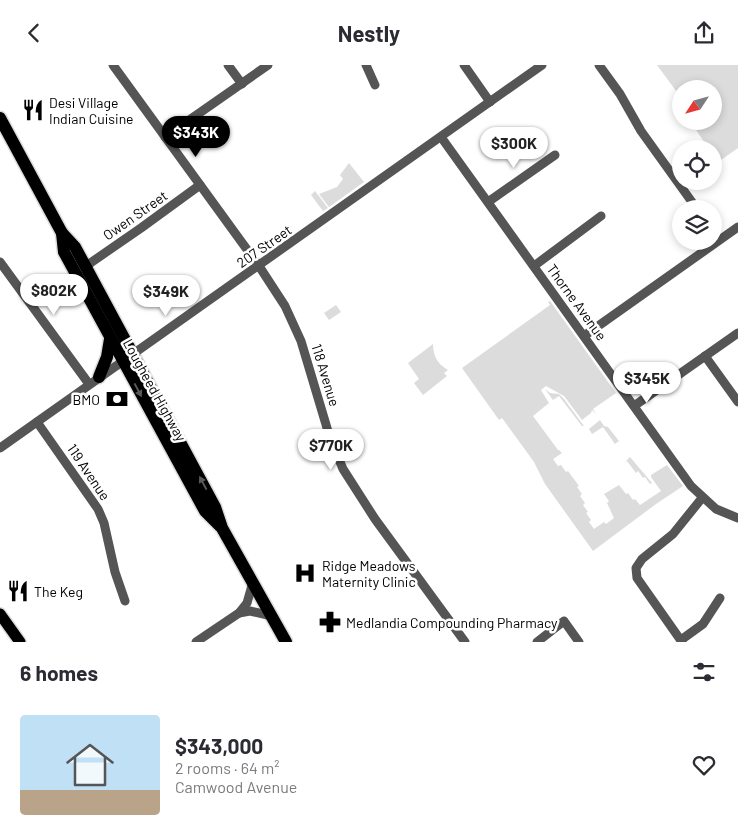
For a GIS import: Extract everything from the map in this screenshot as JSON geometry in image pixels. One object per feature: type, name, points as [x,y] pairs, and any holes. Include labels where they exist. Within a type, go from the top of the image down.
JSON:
[{"type":"highway","name":"Lougheed Highway","points":[[0,119],[62,233],[75,247],[86,266],[128,357],[216,507],[222,527],[286,642]]},
{"type":"highway","name":"Lougheed Highway","points":[[62,233],[64,252],[110,339],[128,357]]},
{"type":"highway","points":[[94,381],[107,357],[110,339]]},
{"type":"main road","points":[[0,614],[20,642]]},
{"type":"street","name":"118 Avenue","points":[[113,65],[259,266],[285,306],[301,341],[330,439],[343,469],[375,519],[464,642]]},
{"type":"street","points":[[228,65],[242,84]]},
{"type":"street","points":[[165,137],[268,65]]},
{"type":"street","points":[[366,65],[374,85]]},
{"type":"street","points":[[464,65],[490,102]]},
{"type":"street","name":"207 Street","points":[[0,448],[542,65]]},
{"type":"street","points":[[599,65],[620,94],[641,131],[691,200]]},
{"type":"street","name":"Thorne Avenue","points":[[441,137],[691,486],[716,509],[738,518]]},
{"type":"street","points":[[488,202],[554,155]]},
{"type":"street","name":"Owen Street","points":[[86,266],[200,185]]},
{"type":"street","points":[[534,266],[601,216]]},
{"type":"street","points":[[722,239],[738,227]]},
{"type":"street","points":[[584,336],[706,250]]},
{"type":"street","points":[[0,262],[94,381]]},
{"type":"street","points":[[634,406],[738,333]]},
{"type":"street","points":[[705,356],[738,401]]},
{"type":"street","name":"119 Avenue","points":[[37,422],[98,509],[104,523],[115,572],[125,601]]},
{"type":"street","points":[[702,498],[672,534],[642,559],[636,568],[637,578],[681,641],[703,624],[720,598]]},
{"type":"street","points":[[196,642],[239,613],[247,603],[253,582]]},
{"type":"street","points":[[239,613],[250,611],[272,616]]},
{"type":"street","points":[[537,642],[564,621],[579,642]]},
{"type":"shaded area","points":[[657,65],[738,65],[738,148],[722,159],[722,140],[703,140],[696,130],[722,130],[722,80],[672,80],[672,85]]},
{"type":"shaded area","points":[[349,163],[364,182],[329,207],[319,194],[337,187],[343,179],[340,175]]},
{"type":"shaded area","points":[[315,191],[328,208],[323,211],[311,195]]},
{"type":"shaded area","points":[[550,301],[616,393],[593,409],[596,414],[592,410],[582,420],[564,396],[546,386],[541,390],[549,403],[533,416],[562,453],[553,459],[558,466],[561,465],[566,472],[568,471],[579,486],[577,487],[582,494],[580,496],[585,503],[583,505],[591,520],[589,522],[594,529],[614,518],[607,503],[609,501],[604,494],[619,485],[626,494],[628,493],[640,505],[661,491],[651,475],[667,465],[683,486],[593,551],[545,484],[534,462],[502,418],[499,420],[462,368],[550,305],[548,302]]},
{"type":"shaded area","points":[[336,305],[341,312],[329,320],[324,313]]},
{"type":"shaded area","points":[[433,344],[436,359],[448,370],[444,373],[447,376],[423,395],[414,383],[419,379],[408,363]]},
{"type":"shaded area","points":[[545,389],[550,393],[559,394],[584,426],[582,426],[559,396],[553,400]]},
{"type":"shaded area","points":[[600,420],[619,441],[615,444],[603,427],[592,434],[589,429]]},
{"type":"shaded area","points":[[630,457],[652,483],[650,484],[645,477],[643,478],[638,471],[636,473],[627,461],[624,463]]},
{"type":"place","name":"Desi Village Indian Cuisine","points":[[33,110]]},
{"type":"place","name":"BMO","points":[[117,399]]},
{"type":"place","name":"Ridge Meadows Maternity Clinic","points":[[305,573]]},
{"type":"place","name":"The Keg","points":[[18,591]]},
{"type":"place","name":"Medlandia Compounding Pharmacy","points":[[330,622]]}]
